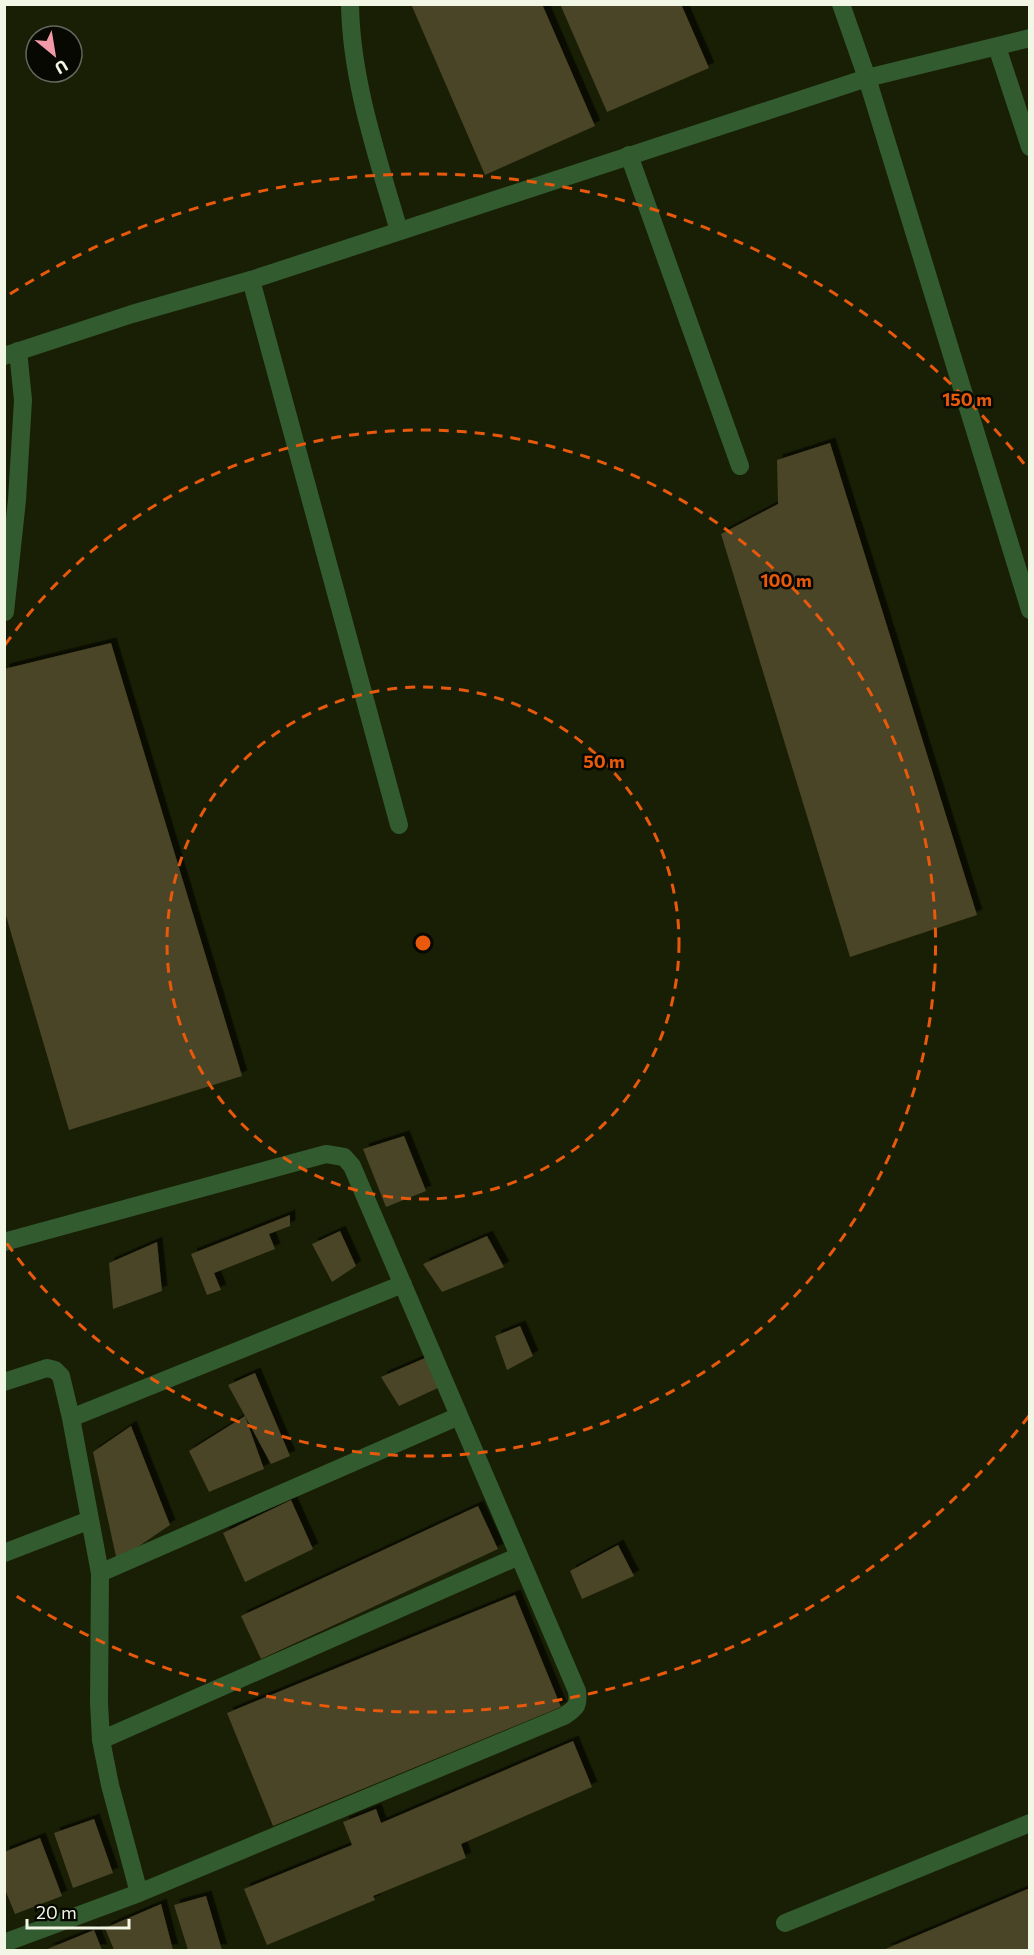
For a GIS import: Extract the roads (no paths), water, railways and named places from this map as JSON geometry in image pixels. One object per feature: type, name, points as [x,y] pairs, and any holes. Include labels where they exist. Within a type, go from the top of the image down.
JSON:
[{"type":"street","points":[[350,4],[350,26],[357,77],[399,231]]},
{"type":"street","points":[[841,4],[867,78],[1029,610]]},
{"type":"street","points":[[5,612],[17,500],[23,399],[11,354],[132,314],[251,280],[867,78],[1029,38]]},
{"type":"street","points":[[997,47],[1029,147]]},
{"type":"street","points":[[629,155],[740,466]]},
{"type":"street","points":[[251,280],[399,825]]},
{"type":"street","points":[[4,1242],[326,1154],[344,1157],[352,1166],[577,1691],[578,1700],[575,1708],[553,1720],[139,1893],[4,1943]]},
{"type":"street","points":[[71,1418],[402,1284]]},
{"type":"street","points":[[4,1382],[47,1368],[61,1376],[100,1573],[101,1740],[110,1785],[139,1893]]},
{"type":"street","points":[[100,1573],[459,1416]]},
{"type":"street","points":[[4,1553],[90,1520]]},
{"type":"street","points":[[101,1740],[519,1556]]},
{"type":"street","points":[[785,1923],[1029,1823]]}]
